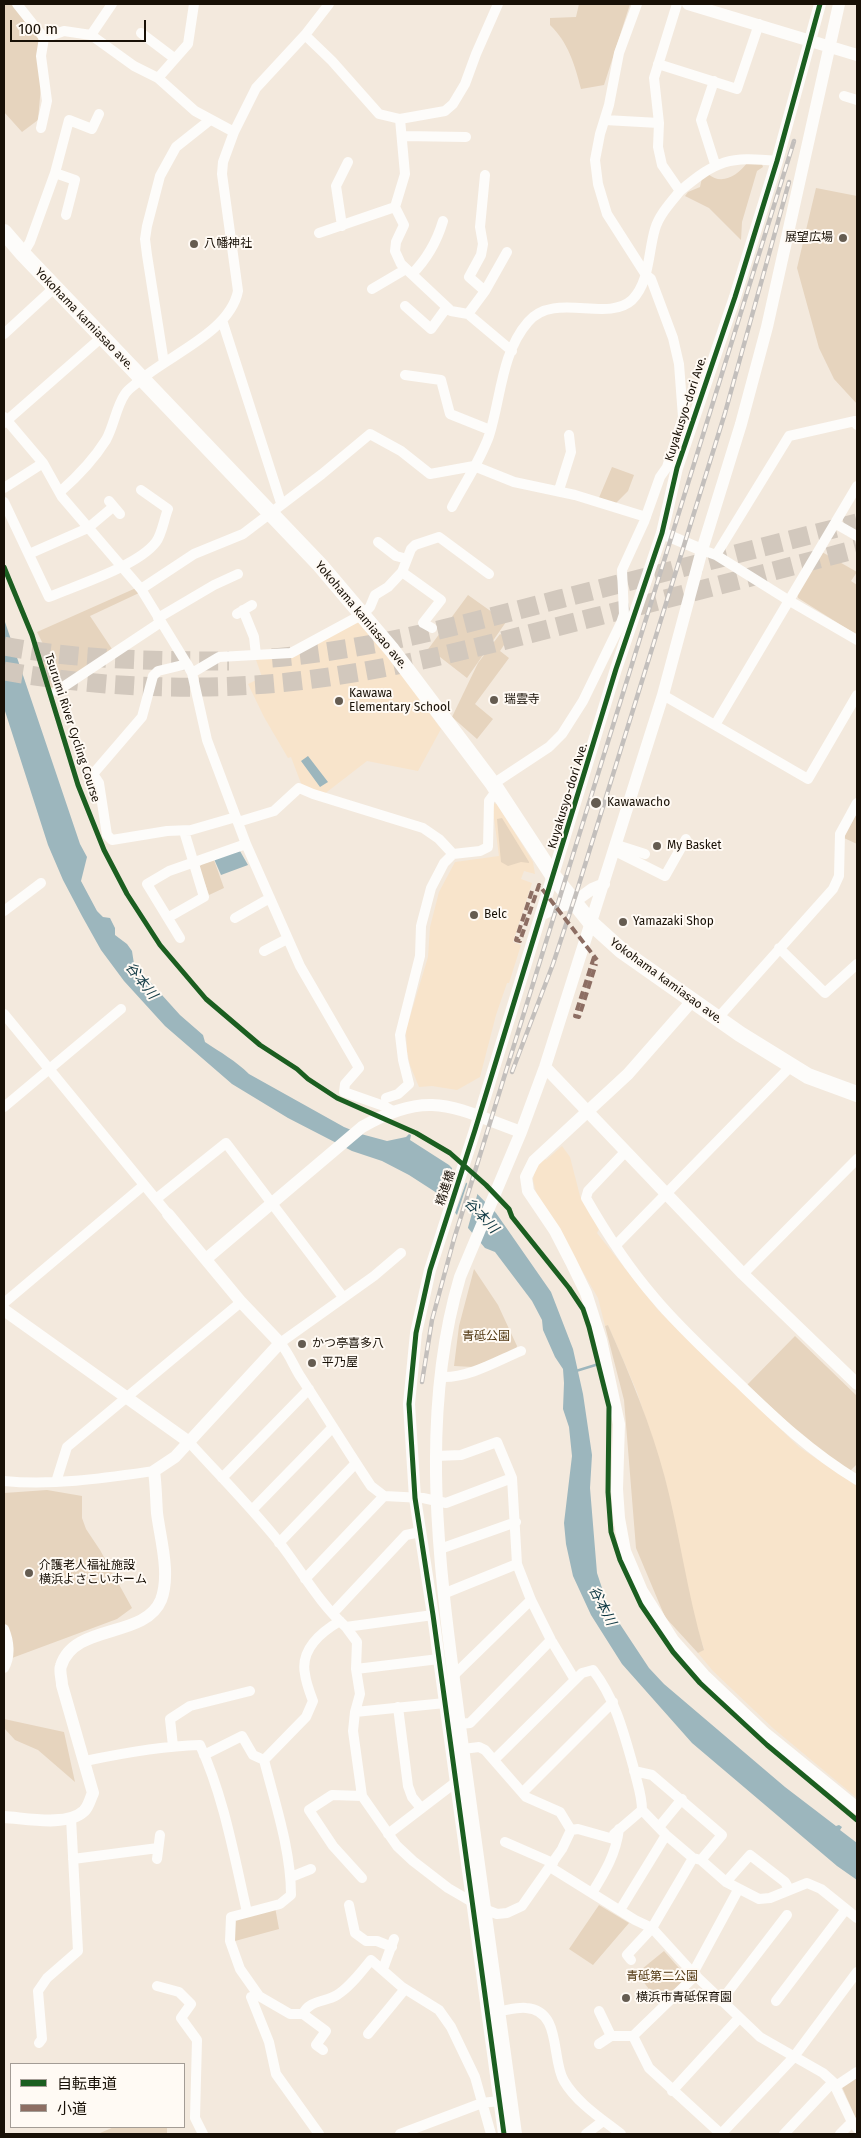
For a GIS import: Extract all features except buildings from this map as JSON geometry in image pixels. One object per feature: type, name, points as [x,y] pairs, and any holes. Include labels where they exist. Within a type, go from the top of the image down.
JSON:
[{"type":"main road","name":"Yokohama kamiasao ave.","points":[[4,232],[54,288],[142,379],[276,508],[363,614],[495,787],[554,877],[591,923],[622,951],[717,1019],[791,1066],[829,1085],[857,1094]]},
{"type":"street","points":[[17,4],[44,38],[41,56],[47,101],[41,128]]},
{"type":"street","points":[[90,35],[112,4]]},
{"type":"street","points":[[158,78],[188,44],[194,4]]},
{"type":"street","points":[[61,491],[90,462],[106,439],[125,394],[142,379],[195,343],[222,320],[235,304],[238,291],[222,174],[223,162],[234,132],[256,88],[305,35],[328,4]]},
{"type":"street","points":[[305,35],[332,61],[379,114],[400,119],[445,111],[453,104],[465,84],[498,4]]},
{"type":"street","points":[[386,1098],[398,1094],[409,1084],[400,1043],[400,1026],[420,956],[421,926],[431,888],[444,862],[453,854],[480,851],[488,847],[489,801],[495,787],[548,747],[562,734],[604,663],[624,614],[622,570],[646,517],[660,477],[672,467],[684,416],[683,396],[673,338],[656,289],[607,214],[602,202],[595,160],[619,52],[637,4]]},
{"type":"street","points":[[677,4],[654,78],[659,123],[658,147],[662,165],[680,191]]},
{"type":"street","points":[[688,4],[857,55]]},
{"type":"street","name":"Kuyakusyo-dori Ave.","points":[[542,915],[616,669],[662,533],[672,467],[734,297],[777,161],[820,4]]},
{"type":"street","points":[[516,2134],[484,1909],[443,1594],[436,1502],[436,1456],[444,1352],[453,1300],[469,1254],[521,1132],[545,1067],[663,695],[702,550],[741,424],[767,327],[839,4]]},
{"type":"street","points":[[658,64],[737,89],[759,24]]},
{"type":"street","points":[[44,38],[64,31],[90,35],[134,66],[158,78],[184,102],[210,120],[234,132]]},
{"type":"street","points":[[141,33],[174,58]]},
{"type":"street","points":[[714,81],[701,120],[715,164]]},
{"type":"street","points":[[844,96],[857,100]]},
{"type":"street","points":[[23,254],[30,242],[55,173],[69,120],[92,129],[99,114]]},
{"type":"street","points":[[400,119],[403,136],[402,159],[405,174],[395,207],[404,225],[396,242],[395,251],[409,271],[447,307],[451,310],[468,314],[512,351]]},
{"type":"street","points":[[164,363],[145,239],[147,226],[160,176],[176,147],[210,120]]},
{"type":"street","points":[[605,120],[659,123]]},
{"type":"street","points":[[403,136],[466,137]]},
{"type":"street","points":[[452,507],[474,466],[490,430],[502,378],[512,351],[528,322],[538,313],[569,307],[612,309],[620,307],[631,300],[640,290],[646,275],[655,226],[680,191],[715,164],[746,158],[777,161]]},
{"type":"street","points":[[342,226],[336,186],[348,162]]},
{"type":"street","points":[[55,173],[75,180],[66,215]]},
{"type":"street","points":[[485,175],[480,227],[483,244],[481,254],[469,277],[485,291]]},
{"type":"street","points":[[318,233],[395,207]]},
{"type":"street","points":[[372,289],[422,263],[438,237],[443,221]]},
{"type":"street","points":[[468,314],[485,291],[507,252]]},
{"type":"street","points":[[4,334],[54,288]]},
{"type":"street","points":[[405,306],[431,329],[447,307]]},
{"type":"street","points":[[222,320],[276,508]]},
{"type":"street","points":[[102,337],[5,420],[43,462],[61,491],[62,497],[141,589],[189,668],[208,740],[246,844],[300,966],[359,1068],[345,1084],[344,1092],[384,1106],[391,1112]]},
{"type":"street","points":[[405,375],[441,380],[450,414],[490,430]]},
{"type":"street","points":[[716,555],[788,436],[855,421],[857,425]]},
{"type":"street","points":[[141,589],[194,554],[243,534],[322,474],[370,434],[401,451],[430,474],[474,466],[514,482],[559,490],[646,517]]},
{"type":"street","points":[[559,490],[571,452],[569,435]]},
{"type":"street","points":[[4,488],[43,462]]},
{"type":"street","points":[[715,725],[857,486]]},
{"type":"street","points":[[4,502],[50,597],[122,566],[157,542],[168,509],[140,490]]},
{"type":"street","points":[[30,554],[88,528],[114,507]]},
{"type":"street","points":[[836,524],[857,536]]},
{"type":"street","points":[[662,533],[716,555],[857,640]]},
{"type":"street","points":[[453,854],[439,839],[423,828],[299,788],[274,811],[184,830],[112,840],[107,835],[99,783],[93,774],[142,717],[153,676],[158,671],[189,668],[219,657],[291,653],[363,614],[370,607],[375,595],[388,588],[402,572],[415,545],[439,537],[489,574]]},
{"type":"street","points":[[378,542],[396,556],[407,560]]},
{"type":"street","points":[[402,572],[441,600],[423,623],[432,628]]},
{"type":"street","points":[[56,691],[159,620],[214,585],[238,574]]},
{"type":"street","points":[[244,610],[254,637],[256,655]]},
{"type":"street","points":[[604,663],[616,669]]},
{"type":"street","points":[[663,695],[808,779],[857,695]]},
{"type":"street","points":[[717,1019],[833,889],[839,876],[840,834],[857,803]]},
{"type":"street","points":[[169,917],[204,897],[184,830]]},
{"type":"street","points":[[616,848],[666,876],[686,839]]},
{"type":"street","points":[[180,938],[169,917],[147,884],[169,871],[246,844]]},
{"type":"street","points":[[616,848],[644,854]]},
{"type":"street","points":[[4,911],[41,882]]},
{"type":"street","points":[[542,915],[559,906],[574,902],[592,889],[604,884]]},
{"type":"street","points":[[235,918],[270,898]]},
{"type":"street","name":"精進橋","points":[[504,2134],[433,1615],[414,1498],[409,1419],[412,1360],[421,1304],[542,915]]},
{"type":"street","points":[[264,951],[287,939]]},
{"type":"street","points":[[779,948],[825,993],[857,964]]},
{"type":"street","points":[[692,1001],[635,1068],[534,1161],[527,1172],[528,1192],[555,1231],[582,1285],[600,1340],[617,1410],[620,1437],[617,1489],[619,1518],[628,1558],[642,1591],[654,1612],[678,1645],[731,1701],[816,1776],[857,1808]]},
{"type":"street","points":[[4,1107],[121,1009]]},
{"type":"street","points":[[4,1014],[241,1302],[287,1351],[300,1377],[371,1486],[384,1496],[451,1502],[512,1478]]},
{"type":"street","points":[[616,1245],[791,1066]]},
{"type":"street","points":[[545,1067],[626,1151],[666,1196],[743,1274],[857,1384]]},
{"type":"street","points":[[206,1259],[362,1127],[391,1112],[407,1107],[430,1104],[452,1107],[521,1132]]},
{"type":"street","points":[[156,1199],[226,1143],[343,1297]]},
{"type":"street","points":[[626,1151],[588,1191],[586,1198],[616,1245],[655,1299],[690,1335],[802,1443],[829,1463],[857,1480]]},
{"type":"street","points":[[743,1274],[857,1159]]},
{"type":"street","points":[[4,1303],[144,1185]]},
{"type":"street","points":[[4,1481],[56,1482],[154,1471],[174,1457],[189,1442],[280,1343],[374,1276],[401,1253]]},
{"type":"street","points":[[56,1482],[67,1447],[241,1302]]},
{"type":"street","points":[[4,1310],[189,1442],[252,1510],[357,1642],[356,1669],[360,1694],[355,1712],[353,1731],[362,1796],[397,1846],[413,1861],[448,1888],[484,1909],[497,1914],[507,1913],[522,1906],[552,1865],[570,1830]]},
{"type":"street","points":[[442,1377],[466,1374],[521,1351]]},
{"type":"street","points":[[222,1478],[308,1389]]},
{"type":"street","points":[[252,1510],[332,1427]]},
{"type":"street","points":[[436,1456],[461,1455],[497,1442],[512,1478],[516,1522],[516,1564],[551,1640],[575,1680]]},
{"type":"street","points":[[279,1543],[356,1463]]},
{"type":"street","points":[[4,1817],[56,1820],[71,1818],[83,1812],[93,1794],[62,1685],[60,1667],[68,1653],[89,1637],[136,1623],[153,1613],[161,1599],[164,1548],[158,1514],[154,1471]]},
{"type":"street","points":[[306,1580],[384,1496]]},
{"type":"street","points":[[440,1550],[516,1522]]},
{"type":"street","points":[[264,1760],[306,1717],[313,1701],[304,1674],[308,1653],[317,1637],[340,1620],[406,1535],[420,1532]]},
{"type":"street","points":[[443,1594],[516,1564]]},
{"type":"street","points":[[453,1676],[531,1600]]},
{"type":"street","points":[[340,1620],[433,1615]]},
{"type":"street","points":[[4,1629],[8,1644],[7,1662],[4,1668]]},
{"type":"street","points":[[460,1724],[470,1723],[551,1640]]},
{"type":"street","points":[[356,1669],[439,1659]]},
{"type":"street","points":[[494,1760],[582,1673],[593,1670],[613,1702],[625,1736],[642,1798],[642,1810],[666,1835],[738,1890],[759,1899],[770,1898],[807,1882],[821,1889],[857,1918]]},
{"type":"street","points":[[173,1746],[170,1719],[190,1706],[250,1691]]},
{"type":"street","points":[[523,1792],[613,1702]]},
{"type":"street","points":[[355,1712],[445,1703]]},
{"type":"street","points":[[398,1708],[408,1786],[412,1796],[421,1808]]},
{"type":"street","points":[[204,1755],[242,1736],[253,1756],[264,1760]]},
{"type":"street","points":[[85,1761],[128,1752],[173,1746],[200,1745],[228,1829],[246,1912]]},
{"type":"street","points":[[463,1749],[478,1747],[485,1750],[526,1797],[560,1812],[570,1830]]},
{"type":"street","points":[[264,1760],[279,1818],[291,1877],[291,1895],[280,1904],[231,1917],[230,1940],[240,1969],[259,1996],[285,2012],[303,2014],[326,2031],[316,2045],[323,2050]]},
{"type":"street","points":[[632,1960],[627,1955],[652,1928],[697,1859],[722,1835],[652,1775],[634,1771]]},
{"type":"street","points":[[388,1834],[456,1782]]},
{"type":"street","points":[[362,1796],[332,1794],[309,1810],[333,1846],[362,1878]]},
{"type":"street","points":[[659,1827],[682,1799]]},
{"type":"street","points":[[592,1893],[610,1864],[615,1836],[642,1810]]},
{"type":"street","points":[[39,2043],[42,2039],[38,1991],[48,1978],[78,1951],[71,1818]]},
{"type":"street","points":[[570,1830],[578,1829],[615,1836]]},
{"type":"street","points":[[157,1859],[160,1835]]},
{"type":"street","points":[[620,1910],[666,1835]]},
{"type":"street","points":[[505,1842],[552,1865],[592,1893],[652,1928],[694,1974],[760,2037],[793,2058],[823,2073],[834,2084],[855,2125],[840,2134]]},
{"type":"street","points":[[73,1859],[158,1848]]},
{"type":"street","points":[[726,1882],[750,1855],[785,1882],[789,1889]]},
{"type":"street","points":[[291,1877],[311,1869]]},
{"type":"street","points":[[599,2044],[611,2036],[632,2036],[694,1974],[738,1890]]},
{"type":"street","points":[[349,1905],[355,1933],[366,1941],[393,1943],[383,1969]]},
{"type":"street","points":[[776,2001],[846,1908]]},
{"type":"street","points":[[721,2001],[787,1914]]},
{"type":"street","points":[[303,2014],[305,2009],[316,2002],[334,1997],[344,1990],[371,1960],[405,1989],[439,2010],[451,2027],[475,2077],[490,2134]]},
{"type":"street","points":[[632,2036],[649,2068],[721,2134],[793,2058],[857,1972]]},
{"type":"street","points":[[157,1986],[179,1992],[191,2004],[181,2018],[196,2040],[195,2118],[203,2134]]},
{"type":"street","points":[[368,2034],[405,1989]]},
{"type":"street","points":[[251,1997],[269,2042],[276,2074],[319,2134]]},
{"type":"street","points":[[499,2011],[527,2007],[542,2014],[548,2021],[554,2036],[559,2065],[565,2082],[603,2121],[621,2134]]},
{"type":"street","points":[[599,2011],[611,2036]]},
{"type":"street","points":[[672,2091],[739,2018]]},
{"type":"street","points":[[784,2134],[834,2084],[857,2072]]},
{"type":"street","points":[[400,2134],[482,2103],[499,2101]]},
{"type":"street","points":[[586,2134],[603,2121]]},
{"type":"shaded area","name":"Kawawa Elementary School","points":[[351,622],[360,623],[382,646],[441,729],[418,771],[367,761],[323,795],[302,786],[291,757],[288,758],[264,717],[248,684],[262,677],[255,657],[292,655]]},
{"type":"shaded area","points":[[492,803],[497,804],[533,862],[535,874],[524,871],[521,879],[532,883],[513,942],[521,945],[496,1015],[480,1077],[457,1090],[432,1086],[419,1087],[410,1065],[406,1030],[428,957],[430,927],[439,892],[455,862],[499,856]]},
{"type":"shaded area","points":[[562,1146],[570,1157],[580,1196],[599,1229],[597,1233],[658,1310],[799,1447],[857,1486],[857,1798],[774,1729],[713,1671],[698,1653],[704,1649],[694,1618],[665,1479],[637,1392],[608,1325],[605,1326],[598,1298],[537,1196],[533,1180],[535,1170],[544,1157],[546,1160]]},
{"type":"green space","points":[[4,4],[12,4],[38,36],[41,86],[38,120],[22,132],[4,112]]},
{"type":"green space","points":[[579,4],[630,4],[604,85],[581,89],[566,46],[550,25],[550,18],[576,17]]},
{"type":"green space","points":[[747,163],[762,164],[763,167],[757,171],[742,222],[741,240],[709,208],[685,196],[688,192],[700,187],[702,178],[708,174],[719,179],[729,178]]},
{"type":"green space","points":[[816,188],[857,196],[857,404],[834,379],[819,348],[797,268]]},
{"type":"green space","points":[[612,467],[634,475],[628,491],[614,505],[598,500]]},
{"type":"green space","points":[[822,552],[857,572],[851,581],[857,585],[857,635],[798,598],[797,594]]},
{"type":"green space","points":[[136,588],[139,593],[90,616],[112,649],[58,686],[50,688],[39,653],[46,650],[37,632]]},
{"type":"green space","points":[[468,595],[506,622],[467,678],[440,657],[434,662],[431,659],[432,657],[426,652]]},
{"type":"green space","points":[[500,634],[508,639],[500,651],[509,658],[475,704],[493,719],[477,739],[452,717],[478,663]]},
{"type":"green space","points":[[857,814],[857,844],[844,838]]},
{"type":"green space","points":[[502,818],[529,863],[521,862],[508,866],[501,862],[497,819]]},
{"type":"green space","points":[[214,860],[224,888],[209,895],[199,867]]},
{"type":"green space","name":"青砥公園","points":[[474,1269],[498,1305],[517,1346],[516,1350],[473,1367],[454,1366],[459,1326]]},
{"type":"green space","points":[[608,1325],[640,1400],[665,1478],[704,1650],[698,1653],[665,1617],[636,1548],[624,1400],[605,1326]]},
{"type":"green space","points":[[795,1336],[857,1396],[857,1464],[850,1471],[818,1450],[747,1385]]},
{"type":"green space","points":[[47,1490],[82,1496],[82,1518],[86,1529],[100,1550],[132,1608],[117,1619],[4,1661],[4,1493]]},
{"type":"green space","points":[[4,1719],[64,1732],[75,1782],[38,1750],[15,1740],[4,1728]]},
{"type":"green space","points":[[599,1905],[629,1923],[593,1965],[569,1949]]},
{"type":"green space","points":[[275,1907],[279,1929],[235,1941],[233,1920]]},
{"type":"green space","name":"青砥第二公園","points":[[664,1951],[687,1977],[660,2004],[637,1973]]},
{"type":"green space","points":[[857,2076],[857,2121],[842,2087]]},
{"type":"green space","points":[[112,2128],[167,2128],[167,2134],[100,2133]]},
{"type":"water","name":"谷本川","points":[[4,619],[80,844],[87,857],[81,881],[97,911],[103,917],[110,918],[115,928],[115,935],[127,944],[132,951],[134,964],[180,1015],[203,1035],[205,1042],[249,1074],[344,1127],[387,1141],[411,1135],[410,1140],[449,1165],[496,1213],[551,1292],[573,1349],[583,1394],[592,1455],[590,1488],[597,1573],[608,1606],[649,1668],[664,1684],[785,1787],[836,1826],[842,1827],[840,1830],[857,1843],[857,1880],[837,1866],[692,1743],[622,1664],[591,1615],[573,1576],[566,1544],[564,1523],[572,1456],[569,1427],[563,1409],[563,1369],[555,1357],[543,1330],[542,1320],[532,1301],[495,1252],[485,1248],[440,1195],[409,1175],[382,1161],[352,1151],[288,1118],[232,1084],[165,1026],[124,981],[101,950],[63,880],[48,845],[4,708]]},
{"type":"water","points":[[308,756],[328,782],[320,787],[301,761]]},
{"type":"water","points":[[240,851],[248,865],[221,875],[214,859]]},
{"type":"pier","points":[[453,1166],[467,1180],[454,1216],[441,1201]]},
{"type":"pier","points":[[468,1181],[478,1192],[467,1231],[456,1218]]},
{"type":"waterway","points":[[576,1371],[602,1363]]},
{"type":"tunnel","points":[[272,658],[345,649],[417,635],[857,523]]},
{"type":"tunnel","points":[[4,671],[86,682],[169,687],[252,685],[335,676],[368,671],[466,650],[857,549]]},
{"type":"tunnel","points":[[4,646],[88,657],[229,661]]},
{"type":"railway","points":[[422,1382],[432,1320],[454,1239],[794,141]]},
{"type":"railway","points":[[512,1072],[553,964],[576,894],[725,413],[789,182]]},
{"type":"marked path","points":[[532,891],[516,940],[520,941],[539,885],[597,960]]},
{"type":"marked path","points":[[594,957],[575,1016],[579,1017],[596,964]]},
{"type":"cycle path","points":[[504,2134],[433,1615],[415,1498],[409,1404],[416,1333],[430,1270],[475,1130],[616,669],[662,533],[677,468],[735,297],[777,161],[820,4]]},
{"type":"cycle path","name":"Tsurumi River Cycling Course","points":[[4,567],[32,635],[78,785],[104,850],[127,894],[160,945],[206,999],[260,1045],[337,1098],[416,1133],[450,1153],[486,1185],[509,1209],[512,1217],[569,1288],[583,1309],[609,1407],[608,1492],[611,1532],[620,1560],[641,1605],[673,1652],[700,1683],[767,1745],[857,1820]]},
{"type":"place","name":"展望広場","points":[[843,238]]},
{"type":"place","name":"八幡神社","points":[[194,244]]},
{"type":"place","name":"瑞雲寺","points":[[494,700]]},
{"type":"place","name":"Kawawa Elementary School","points":[[339,701]]},
{"type":"place","name":"Kawawacho","points":[[596,803]]},
{"type":"place","name":"My Basket","points":[[657,846]]},
{"type":"place","name":"Belc","points":[[474,915]]},
{"type":"place","name":"Yamazaki Shop","points":[[623,922]]},
{"type":"place","name":"かつ亭喜多八","points":[[302,1344]]},
{"type":"place","name":"平乃屋","points":[[312,1363]]},
{"type":"place","name":"介護老人福祉施設 横浜よさこいホーム","points":[[29,1573]]},
{"type":"place","name":"横浜市青砥保育園","points":[[626,1998]]}]
